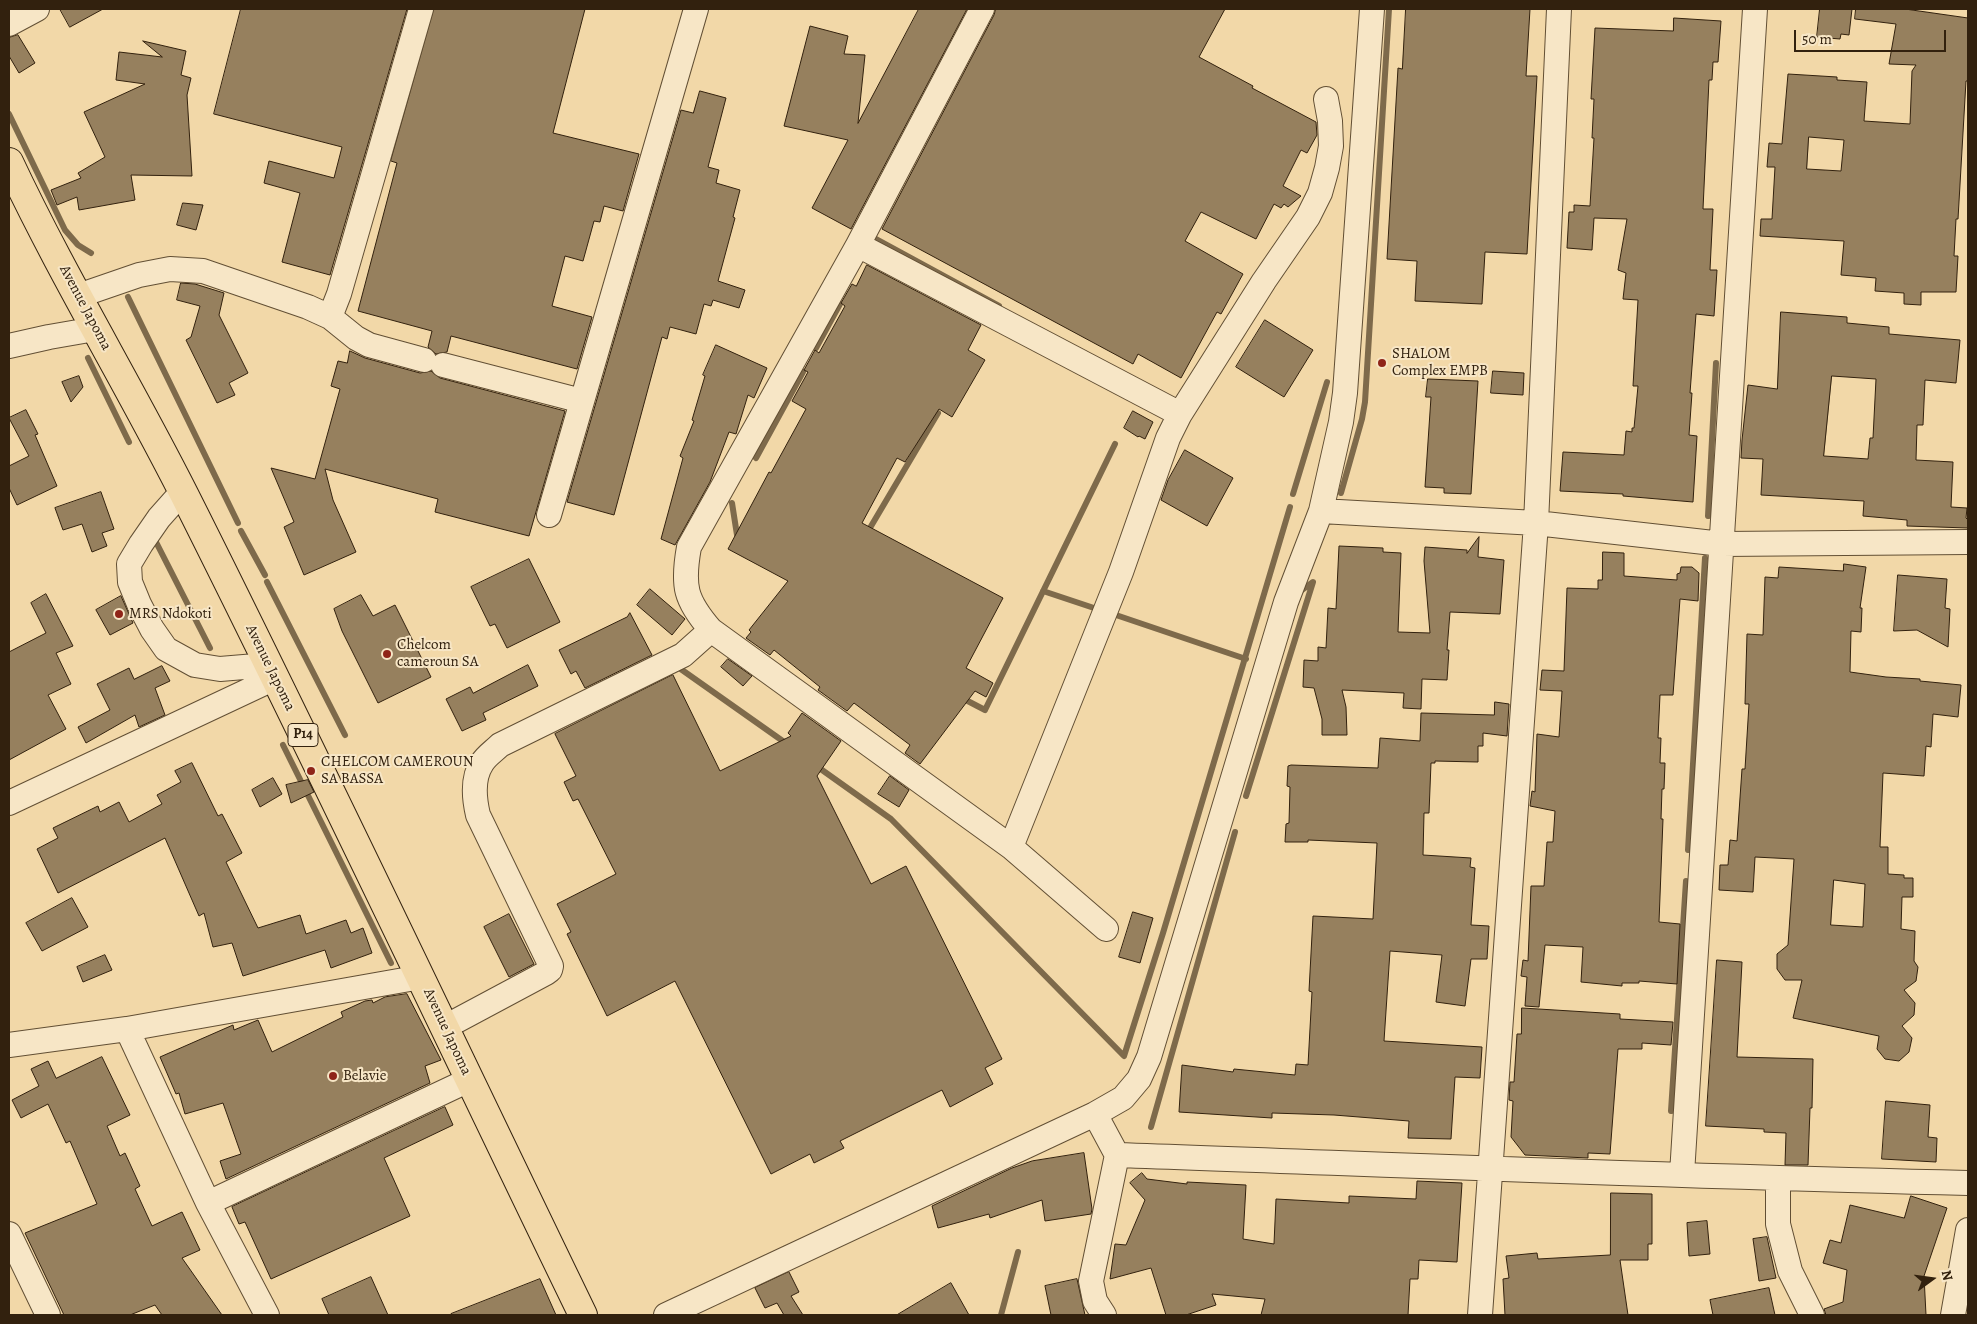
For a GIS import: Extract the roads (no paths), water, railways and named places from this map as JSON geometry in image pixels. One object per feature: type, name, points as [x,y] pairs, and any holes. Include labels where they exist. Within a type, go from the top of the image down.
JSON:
[{"type":"main road","name":"Avenue Japoma","points":[[9,162],[95,329],[183,491],[445,1026],[469,1080],[583,1315]]},
{"type":"street","points":[[9,24],[37,9]]},
{"type":"street","points":[[330,317],[339,294],[421,9]]},
{"type":"street","points":[[549,515],[696,9]]},
{"type":"street","points":[[982,9],[858,245],[689,547],[685,569],[687,594],[698,614],[711,630],[1012,847],[1106,929]]},
{"type":"street","points":[[666,1315],[1095,1114],[1123,1098],[1139,1079],[1150,1057],[1286,602],[1321,512],[1341,422],[1345,393],[1372,9]]},
{"type":"street","points":[[1480,1315],[1536,523],[1559,9]]},
{"type":"street","points":[[1682,1174],[1755,9]]},
{"type":"street","points":[[1012,847],[1121,572],[1168,438],[1180,414],[1264,281],[1308,217],[1320,193],[1327,168],[1330,146],[1330,121],[1326,99]]},
{"type":"street","points":[[858,245],[1180,414]]},
{"type":"street","points":[[78,296],[139,275],[170,269],[203,271],[308,307],[330,317],[356,338],[369,345],[582,401]]},
{"type":"street","points":[[9,346],[49,336],[95,329]]},
{"type":"street","points":[[183,491],[159,518],[129,564],[130,582],[139,604],[152,629],[166,649],[195,665],[220,669],[272,672]]},
{"type":"street","points":[[1321,512],[1536,523],[1722,544],[1968,542]]},
{"type":"street","points":[[445,1026],[546,974],[551,966],[478,815],[475,802],[475,782],[482,763],[500,746],[683,655],[711,630]]},
{"type":"street","points":[[9,803],[272,672]]},
{"type":"street","points":[[9,1045],[127,1029],[421,977]]},
{"type":"street","points":[[127,1029],[208,1203],[267,1315]]},
{"type":"street","points":[[208,1203],[469,1080]]},
{"type":"street","points":[[1095,1114],[1117,1155],[1090,1281],[1095,1301],[1104,1315]]},
{"type":"street","points":[[1117,1155],[1682,1174],[1778,1179],[1968,1183]]},
{"type":"street","points":[[1778,1179],[1778,1224],[1790,1271],[1812,1315]]},
{"type":"street","points":[[1953,1315],[1968,1230]]},
{"type":"street","points":[[9,1234],[48,1315]]},
{"type":"waterway","points":[[1341,493],[1365,402],[1389,9]]},
{"type":"waterway","points":[[9,114],[65,230],[78,245],[91,253]]},
{"type":"waterway","points":[[872,237],[999,306]]},
{"type":"waterway","points":[[128,297],[238,523]]},
{"type":"waterway","points":[[816,348],[840,304]]},
{"type":"waterway","points":[[88,358],[129,442]]},
{"type":"waterway","points":[[1708,516],[1716,363]]},
{"type":"waterway","points":[[756,458],[803,372]]},
{"type":"waterway","points":[[1293,494],[1327,382]]},
{"type":"waterway","points":[[867,533],[938,413]]},
{"type":"waterway","points":[[960,697],[985,710],[1115,444]]},
{"type":"waterway","points":[[732,503],[737,535]]},
{"type":"waterway","points":[[815,765],[891,819],[1124,1056],[1163,933],[1290,507]]},
{"type":"waterway","points":[[241,531],[265,575]]},
{"type":"waterway","points":[[156,542],[210,648]]},
{"type":"waterway","points":[[1688,850],[1705,558]]},
{"type":"waterway","points":[[267,582],[345,735]]},
{"type":"waterway","points":[[1246,796],[1313,582],[1299,592]]},
{"type":"waterway","points":[[1043,591],[1100,610]]},
{"type":"waterway","points":[[1110,613],[1246,659]]},
{"type":"waterway","points":[[675,665],[787,744]]},
{"type":"waterway","points":[[283,745],[391,963]]},
{"type":"waterway","points":[[1151,1127],[1235,832]]},
{"type":"waterway","points":[[1671,1111],[1686,881]]},
{"type":"waterway","points":[[1001,1315],[1018,1252]]},
{"type":"place","name":"SHALOM Complex EMPB","points":[[1382,363]]},
{"type":"place","name":"MRS Ndokoti","points":[[119,614]]},
{"type":"place","name":"Chelcom cameroun SA","points":[[387,654]]},
{"type":"place","name":"CHELCOM CAMEROUN SA BASSA","points":[[311,771]]},
{"type":"place","name":"Belavie","points":[[333,1076]]}]
